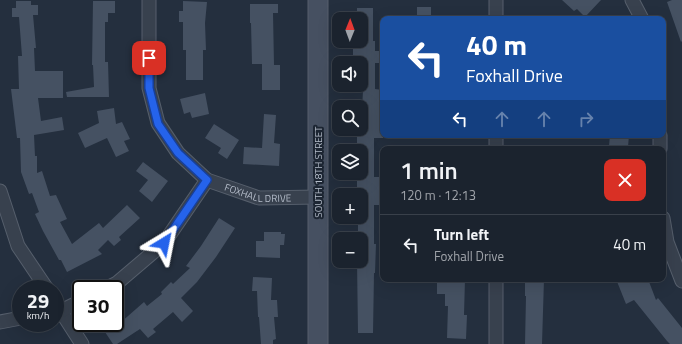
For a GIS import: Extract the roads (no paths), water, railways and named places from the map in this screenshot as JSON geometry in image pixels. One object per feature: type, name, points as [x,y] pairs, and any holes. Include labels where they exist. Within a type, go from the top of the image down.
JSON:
[{"type":"main road","name":"SOUTH 18TH STREET","points":[[318,0],[318,344]]},
{"type":"street","name":"FOXHALL DRIVE","points":[[149,0],[149,88],[158,124],[178,153],[207,180],[259,198],[318,197]]},
{"type":"street","points":[[496,0],[496,16]]},
{"type":"street","points":[[632,0],[640,16]]},
{"type":"street","points":[[121,280],[164,243],[207,180]]},
{"type":"street","points":[[0,191],[18,246],[41,280]]},
{"type":"street","points":[[666,236],[682,281]]},
{"type":"street","points":[[496,282],[496,344]]},
{"type":"street","points":[[64,318],[82,344]]},
{"type":"street","points":[[0,322],[12,320]]}]
